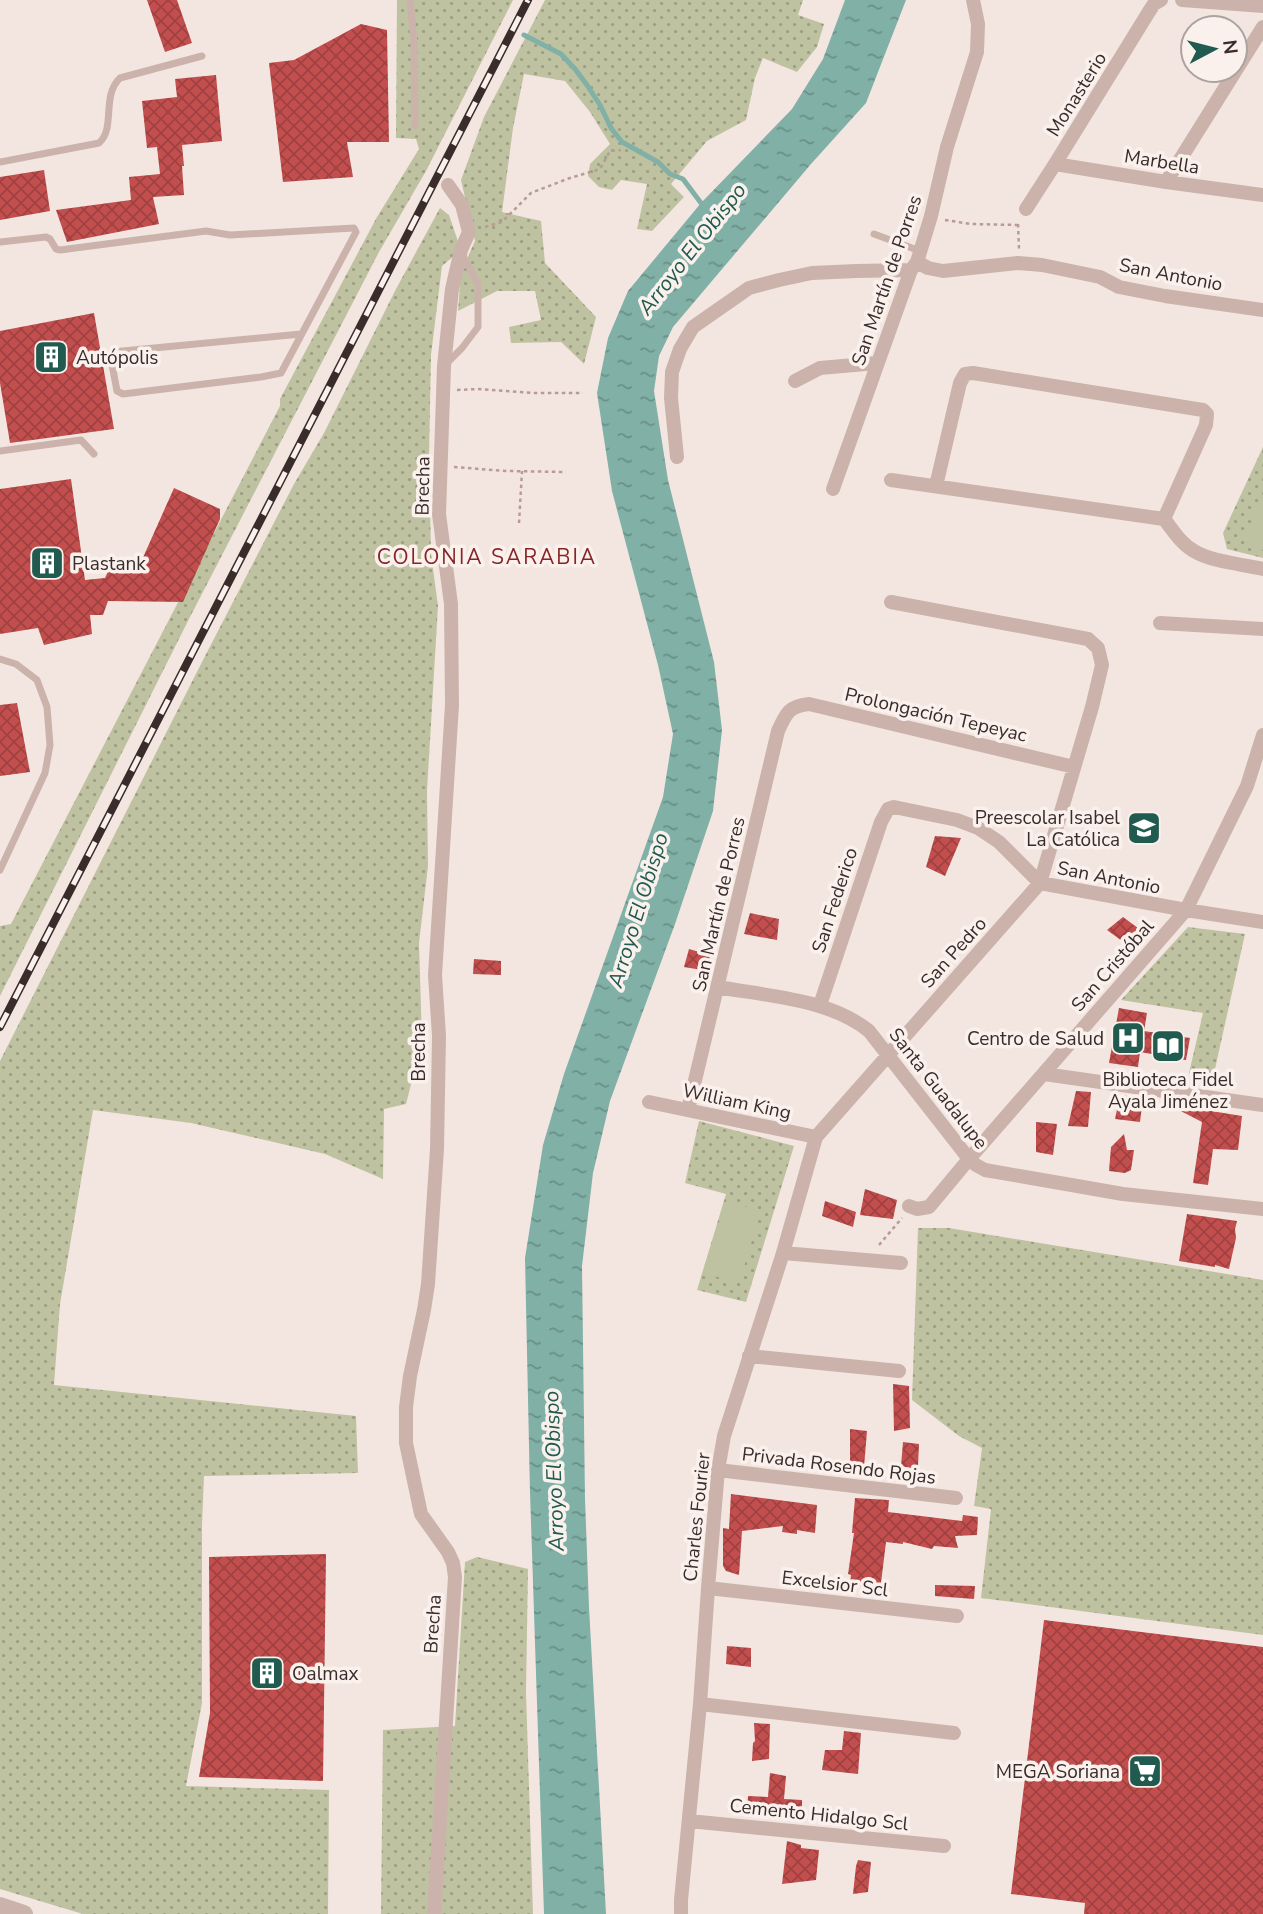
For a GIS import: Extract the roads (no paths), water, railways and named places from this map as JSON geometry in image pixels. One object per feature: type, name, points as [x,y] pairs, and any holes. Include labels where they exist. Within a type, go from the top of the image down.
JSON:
[{"type":"street","name":"San Martín de Porres","points":[[833,489],[916,261],[947,147],[977,52],[978,23],[973,0]]},
{"type":"street","name":"Monasterio","points":[[1026,209],[1150,10],[1160,0]]},
{"type":"street","points":[[1182,0],[1263,6]]},
{"type":"street","points":[[1166,182],[1263,27]]},
{"type":"street","name":"Marbella","points":[[1055,164],[1263,195]]},
{"type":"street","name":"Brecha","points":[[434,1914],[454,1577],[453,1563],[448,1552],[421,1514],[416,1499],[406,1443],[406,1407],[428,1283],[437,1149],[439,1036],[435,975],[452,705],[451,604],[439,514],[443,390],[452,289],[468,232],[461,205],[448,185]]},
{"type":"street","name":"San Antonio","points":[[677,457],[671,398],[672,372],[680,349],[694,327],[749,288],[779,280],[811,273],[856,271],[916,261],[928,268],[943,271],[1018,262],[1100,277],[1119,287],[1263,310]]},
{"type":"street","points":[[795,381],[820,369],[877,363]]},
{"type":"street","points":[[936,486],[960,383],[965,374],[973,373],[1203,410],[1207,414],[1206,425],[1164,519]]},
{"type":"street","points":[[891,480],[1164,519],[1192,550],[1204,556],[1263,569]]},
{"type":"street","name":"San Pedro","points":[[816,1136],[1040,883],[1102,666],[1098,648],[1088,639],[891,602]]},
{"type":"street","points":[[1160,623],[1263,629]]},
{"type":"street","name":"Prolongación Tepeyac","points":[[790,709],[809,704],[1074,767]]},
{"type":"street","name":"San Martín de Porres","points":[[688,1110],[778,731],[790,709]]},
{"type":"street","name":"San Cristóbal","points":[[909,1206],[917,1209],[929,1208],[968,1158],[1186,910],[1247,786],[1263,735]]},
{"type":"street","points":[[1247,786],[1263,789]]},
{"type":"street","name":"San Antonio","points":[[888,809],[901,807],[957,820],[978,828],[999,842],[1040,883],[1263,922]]},
{"type":"street","name":"San Federico","points":[[820,1005],[881,822],[888,809]]},
{"type":"street","name":"Santa Guadalupe","points":[[718,987],[820,1005],[858,1021],[888,1054],[968,1158],[985,1170],[1123,1194],[1263,1209]]},
{"type":"street","points":[[1044,1074],[1263,1105]]},
{"type":"street","name":"William King","points":[[649,1102],[816,1136]]},
{"type":"street","name":"Charles Fourier","points":[[681,1914],[718,1470],[724,1436],[783,1253],[816,1136]]},
{"type":"street","points":[[783,1253],[901,1263]]},
{"type":"street","points":[[749,1356],[899,1371]]},
{"type":"street","name":"Privada Rosendo Rojas","points":[[718,1470],[956,1498]]},
{"type":"street","name":"Excelsior Scl","points":[[708,1588],[957,1616]]},
{"type":"street","points":[[700,1704],[954,1733]]},
{"type":"street","name":"Cemento Hidalgo Scl","points":[[689,1821],[944,1846]]},
{"type":"street","points":[[0,1906],[24,1914]]},
{"type":"lane","points":[[411,0],[415,126]]},
{"type":"lane","points":[[0,162],[99,143],[105,135],[111,89],[120,78],[202,55]]},
{"type":"lane","points":[[0,242],[46,237],[60,250],[206,231],[230,235],[354,228],[356,232],[281,373],[123,394],[117,391],[110,354],[112,352],[301,334]]},
{"type":"lane","points":[[874,234],[916,261]]},
{"type":"lane","points":[[444,366],[478,327],[478,284],[461,250]]},
{"type":"lane","points":[[0,451],[81,440],[94,454]]},
{"type":"lane","points":[[0,659],[16,664],[37,680],[47,707],[50,745],[45,773],[0,870]]},
{"type":"water","name":"Arroyo El Obispo","points":[[845,0],[906,0],[866,103],[673,327],[659,356],[654,391],[668,480],[714,662],[722,730],[713,811],[610,1101],[593,1173],[582,1266],[585,1499],[606,1914],[544,1914],[525,1258],[543,1145],[564,1074],[663,797],[673,734],[658,665],[612,491],[597,393],[608,338],[628,291],[701,203],[792,109],[823,59]]},
{"type":"waterway","name":"Arroyo El Obispo","points":[[524,35],[561,54],[587,85],[622,142],[658,162],[670,174],[683,179],[704,207]]},
{"type":"railway","points":[[0,1027],[528,0]]},
{"type":"place","name":"Autópolis","points":[[51,357]]},
{"type":"place","name":"Plastank","points":[[47,563]]},
{"type":"place","name":"Preescolar Isabel La Católica","points":[[1144,828]]},
{"type":"place","name":"Centro de Salud","points":[[1128,1038]]},
{"type":"place","name":"Biblioteca Fidel Ayala Jiménez","points":[[1168,1046]]},
{"type":"place","name":"Oalmax","points":[[267,1673]]},
{"type":"place","name":"MEGA Soriana","points":[[1145,1771]]},
{"type":"district","name":"COLONIA SARABIA","points":[[487,557]]}]
